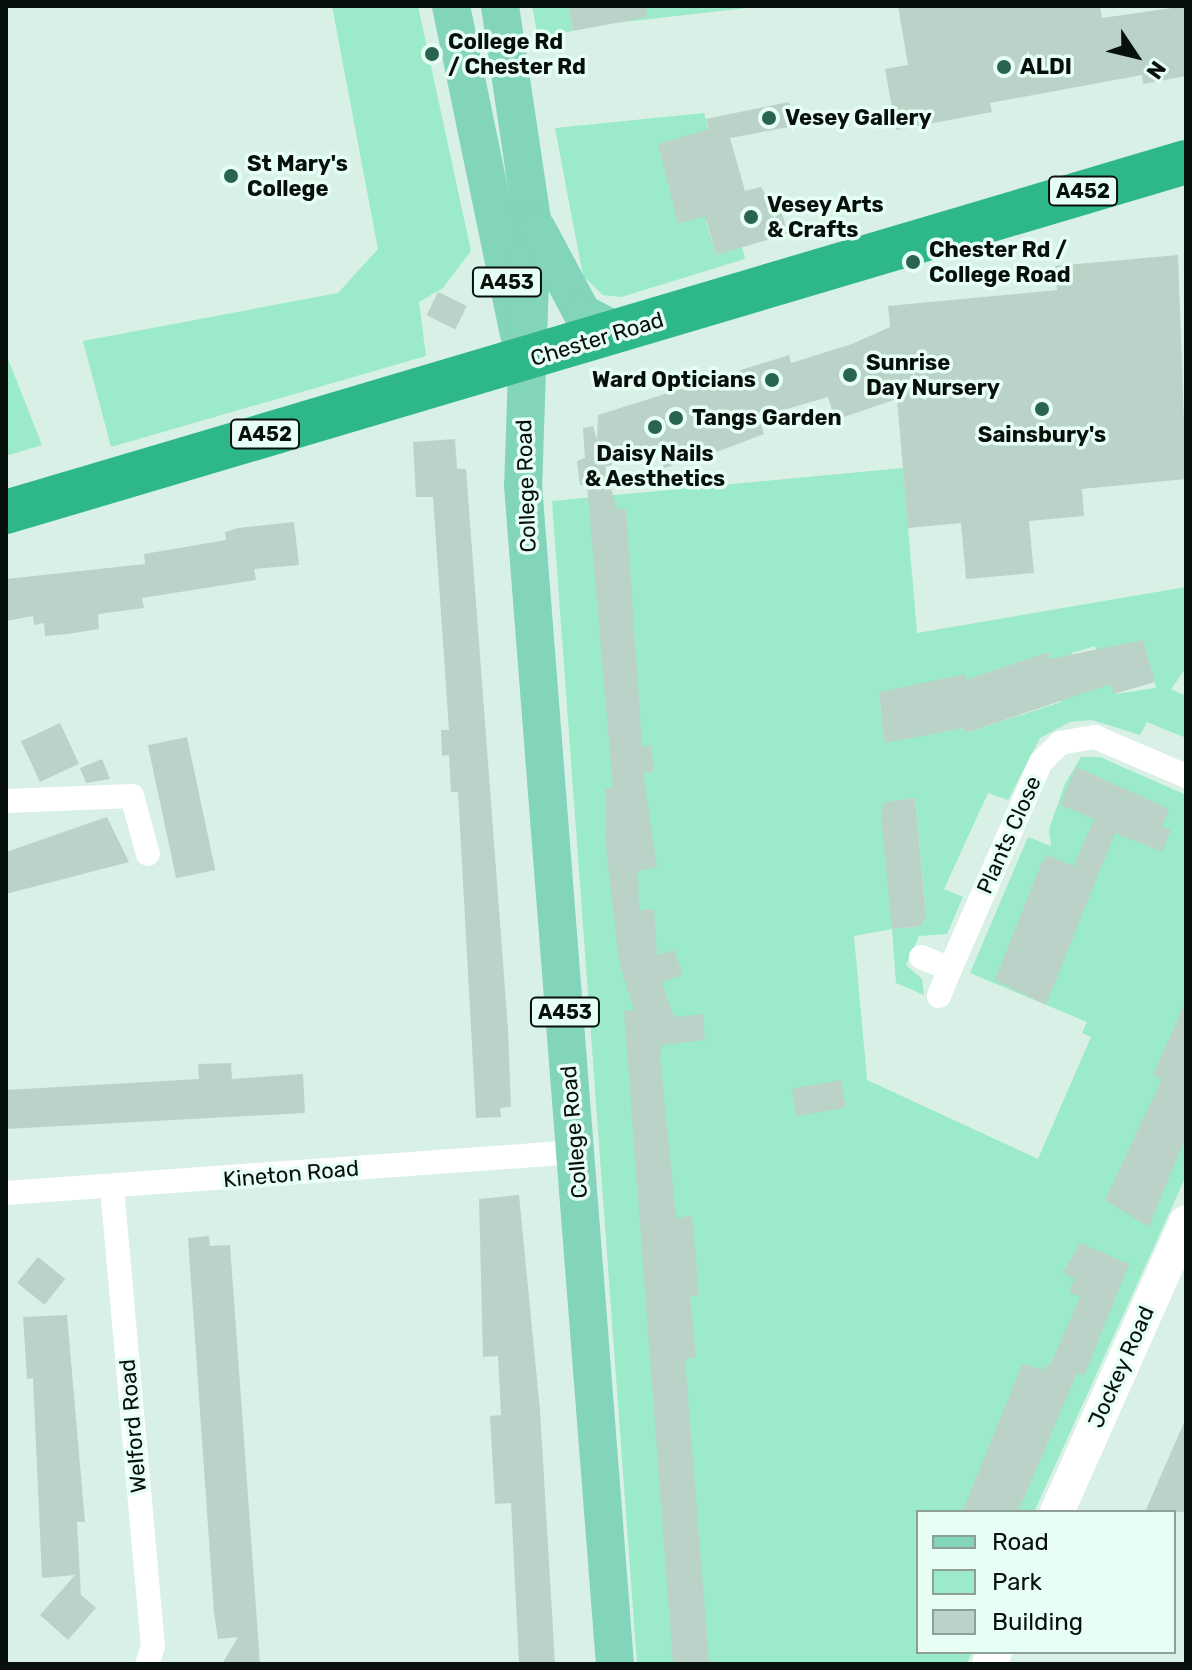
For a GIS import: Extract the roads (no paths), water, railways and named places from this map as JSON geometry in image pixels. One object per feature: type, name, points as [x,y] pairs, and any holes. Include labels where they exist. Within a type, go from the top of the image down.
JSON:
[{"type":"highway","name":"Chester Road","points":[[6,512],[1186,162]]},
{"type":"main road","name":"College Road","points":[[451,6],[526,360]]},
{"type":"main road","name":"College Road","points":[[500,6],[532,219],[523,485],[615,1664]]},
{"type":"main road","name":"College Road","points":[[532,219],[582,313],[618,332]]},
{"type":"main road","name":"Jockey Road","points":[[1058,1510],[1186,1222]]},
{"type":"street","name":"Plants Close","points":[[939,996],[1041,762],[1060,743],[1095,737],[1186,776]]},
{"type":"street","points":[[6,801],[132,796],[148,854]]},
{"type":"street","points":[[921,957],[950,969]]},
{"type":"street","name":"Kineton Road","points":[[6,1193],[112,1188],[576,1152]]},
{"type":"street","name":"Welford Road","points":[[112,1188],[153,1646],[147,1664]]},
{"type":"place","name":"College Rd / Chester Rd","points":[[432,54]]},
{"type":"place","name":"ALDI","points":[[1004,67]]},
{"type":"place","name":"Vesey Gallery","points":[[769,118]]},
{"type":"place","name":"St Mary's College","points":[[231,176]]},
{"type":"place","name":"Vesey Arts & Crafts","points":[[751,217]]},
{"type":"place","name":"Chester Rd / College Road","points":[[913,262]]},
{"type":"place","name":"Sunrise Day Nursery","points":[[850,375]]},
{"type":"place","name":"Ward Opticians","points":[[772,380]]},
{"type":"place","name":"Sainsbury's","points":[[1042,409]]},
{"type":"place","name":"Tangs Garden","points":[[676,418]]},
{"type":"place","name":"Daisy Nails & Aesthetics","points":[[655,427]]}]
